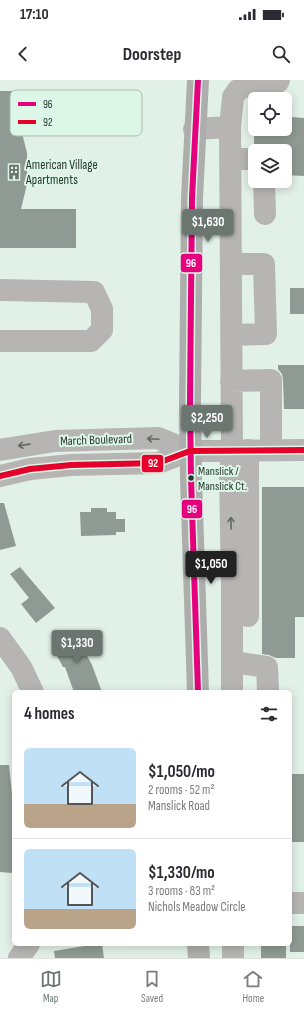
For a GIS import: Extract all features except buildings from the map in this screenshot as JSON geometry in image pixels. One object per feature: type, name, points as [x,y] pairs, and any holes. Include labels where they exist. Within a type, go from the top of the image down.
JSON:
[{"type":"main road","points":[[198,80],[194,129],[192,198],[190,451],[198,690]]},
{"type":"main road","points":[[198,946],[199,958]]},
{"type":"street","points":[[232,690],[230,475],[240,450],[232,381],[230,127],[233,97],[238,90],[245,87],[270,86],[279,80]]},
{"type":"street","points":[[194,129],[230,127]]},
{"type":"street","points":[[230,159],[248,159]]},
{"type":"street","points":[[264,188],[265,214]]},
{"type":"street","points":[[231,264],[264,264],[266,334],[231,335]]},
{"type":"street","points":[[0,290],[94,292],[102,309],[102,330],[91,341],[0,341]]},
{"type":"street","points":[[232,381],[271,380],[271,450]]},
{"type":"street","name":"March Boulevard","points":[[0,450],[55,441],[158,438],[190,451]]},
{"type":"street","points":[[0,476],[30,469],[71,465],[158,463],[190,451],[304,450]]},
{"type":"street","points":[[0,638],[21,667],[32,690]]},
{"type":"street","points":[[232,662],[267,667],[268,690]]},
{"type":"street","points":[[292,903],[304,903]]},
{"type":"street","points":[[19,958],[28,946]]},
{"type":"street","points":[[233,946],[233,958]]},
{"type":"transit line","name":"96","points":[[198,80],[192,198],[190,401],[198,690]]},
{"type":"transit line","name":"92","points":[[0,476],[30,469],[71,465],[158,463],[190,451],[304,450]]},
{"type":"place","name":"American Village Apartments","points":[[14,172]]},
{"type":"place","name":"Manslick / Manslick Ct.","points":[[191,478]]}]
